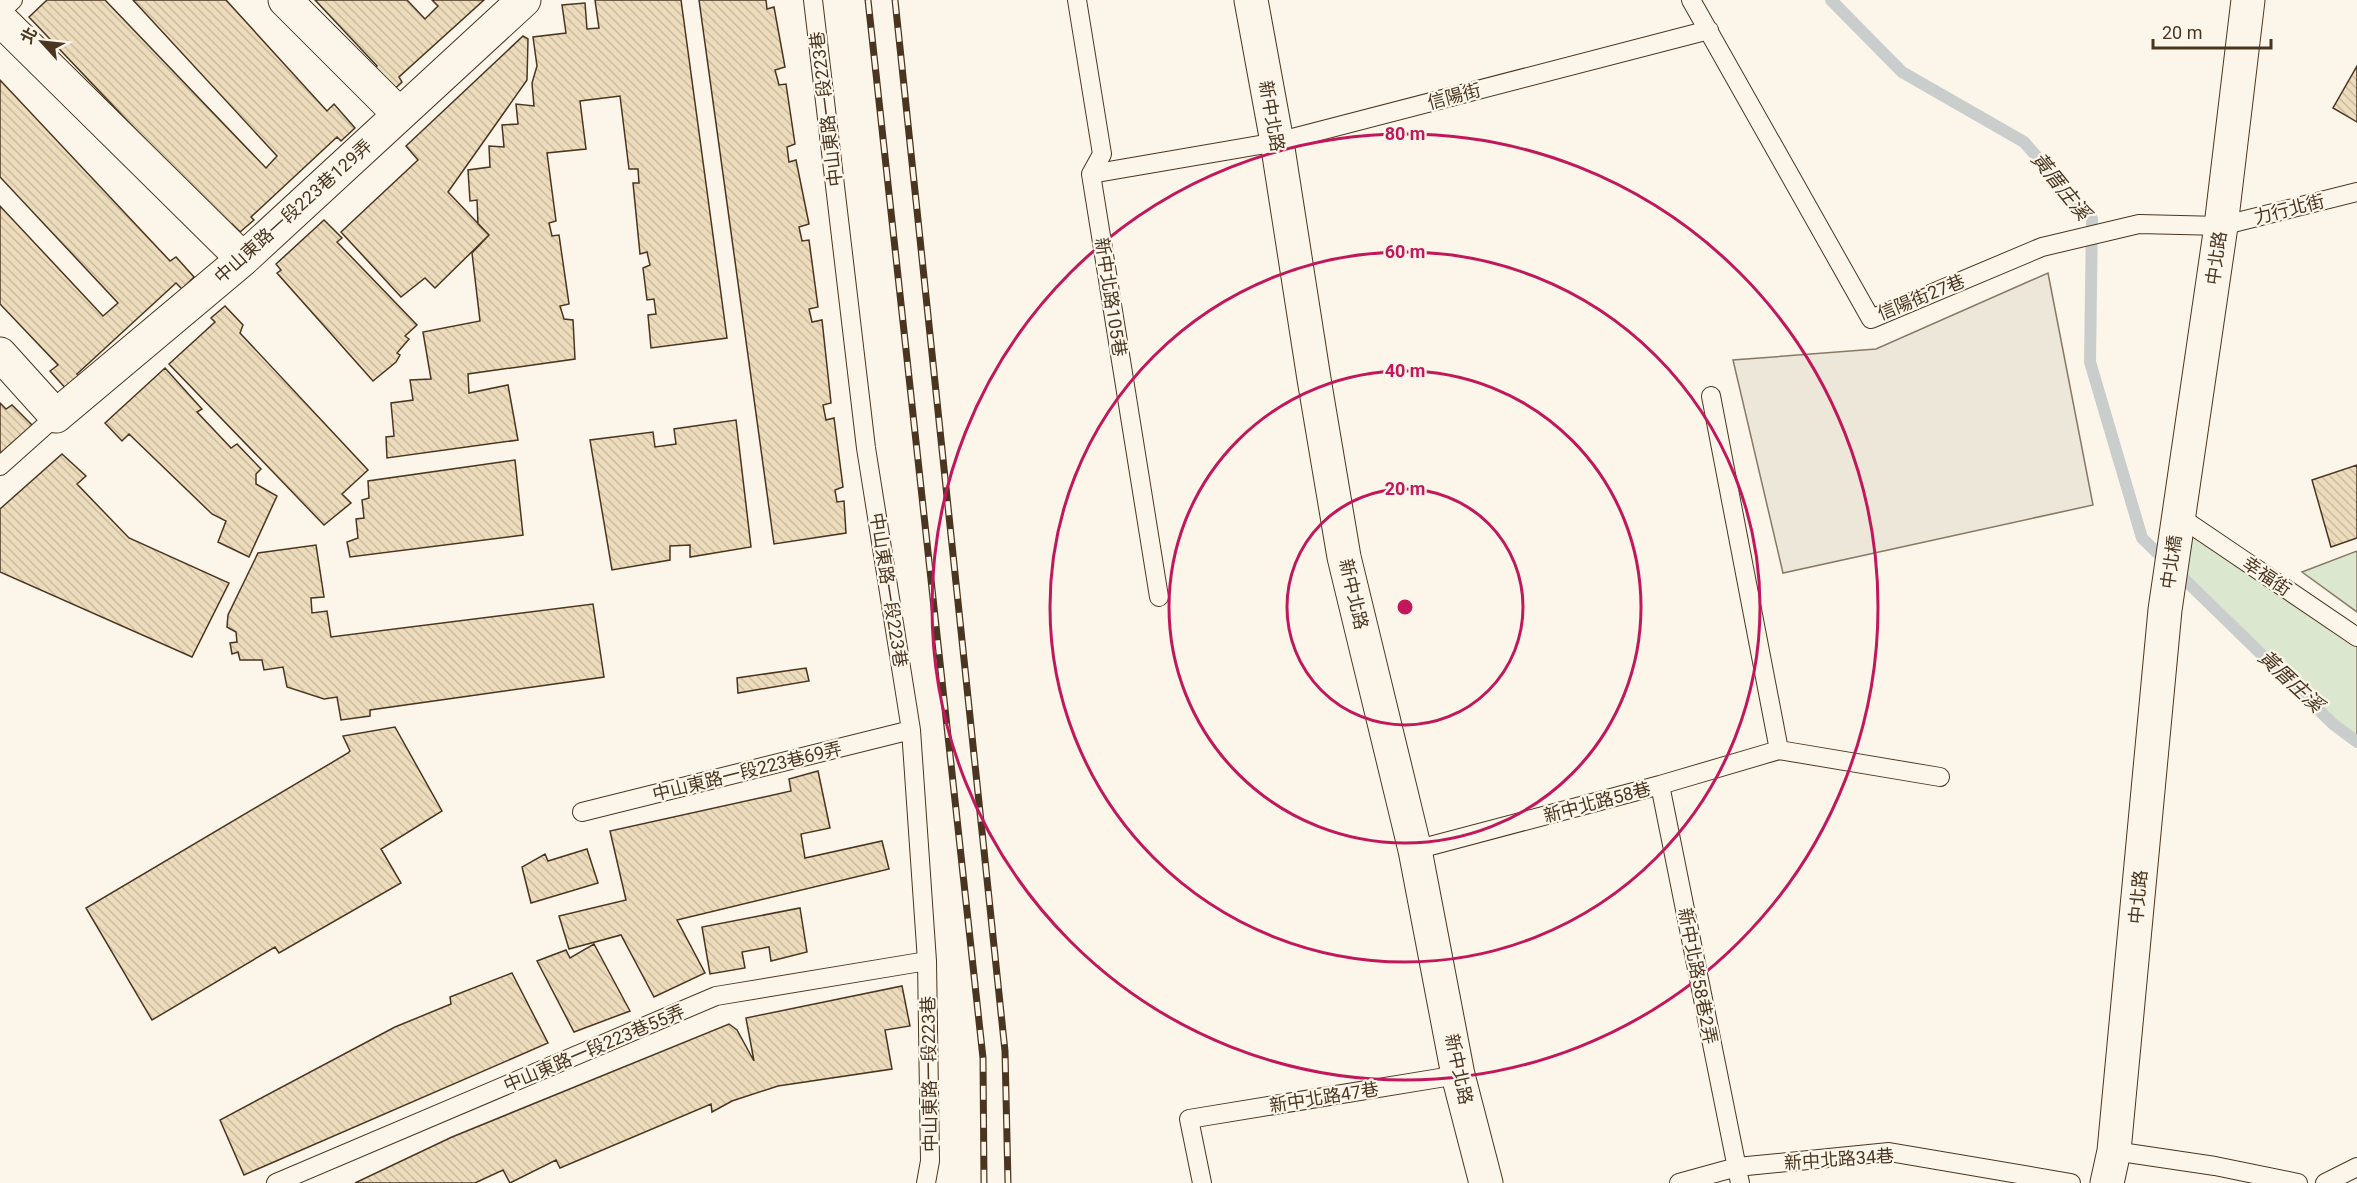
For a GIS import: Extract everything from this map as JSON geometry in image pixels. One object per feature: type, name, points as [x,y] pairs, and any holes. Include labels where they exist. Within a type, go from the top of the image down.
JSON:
[{"type":"street","points":[[285,0],[399,114]]},
{"type":"street","name":"中山東路一段223巷129弄","points":[[56,416],[243,259],[524,0]]},
{"type":"street","name":"新中北路","points":[[1251,0],[1277,142],[1344,557],[1415,850],[1458,1074],[1486,1183]]},
{"type":"street","name":"中北路","points":[[2177,515],[2221,226],[2248,0]]},
{"type":"street","points":[[0,19],[243,259]]},
{"type":"street","points":[[0,354],[56,416]]},
{"type":"street","name":"中北橋","points":[[2165,610],[2177,515]]},
{"type":"street","name":"中北路","points":[[2107,1183],[2114,1151],[2165,610]]},
{"type":"lane","points":[[0,12],[13,0]]},
{"type":"lane","name":"中山東路一段223巷","points":[[813,0],[866,448],[911,730],[927,961],[930,1161],[926,1183]]},
{"type":"lane","name":"新中北路105巷","points":[[1077,0],[1102,154],[1091,174],[1159,597]]},
{"type":"lane","points":[[1690,0],[1709,30]]},
{"type":"lane","name":"信陽街","points":[[1091,174],[1277,142],[1709,30]]},
{"type":"lane","name":"信陽街27巷","points":[[1709,30],[1871,319],[2042,247],[2139,224],[2221,226]]},
{"type":"lane","name":"力行北街","points":[[2221,226],[2357,192]]},
{"type":"lane","points":[[1711,396],[1779,750]]},
{"type":"lane","points":[[0,466],[56,416]]},
{"type":"lane","name":"幸福街","points":[[2177,515],[2357,637]]},
{"type":"lane","name":"中山東路一段223巷69弄","points":[[582,812],[911,730]]},
{"type":"lane","name":"新中北路58巷","points":[[1415,850],[1660,785],[1779,750],[1940,777]]},
{"type":"lane","name":"新中北路58巷2弄","points":[[1660,785],[1738,1175]]},
{"type":"lane","name":"中山東路一段223巷55弄","points":[[276,1183],[716,996],[927,961]]},
{"type":"lane","name":"新中北路47巷","points":[[1202,1183],[1189,1119],[1458,1074]]},
{"type":"lane","points":[[2114,1151],[2215,1166],[2298,1183]]},
{"type":"lane","name":"新中北路34巷","points":[[1679,1183],[1889,1152],[2071,1183]]},
{"type":"lane","points":[[2325,1183],[2357,1167]]},
{"type":"green space","points":[[2177,515],[2357,636],[2357,742],[2333,724],[2168,564]]},
{"type":"green space","points":[[2357,551],[2357,612],[2302,572]]},
{"type":"shaded area","points":[[2048,273],[2093,505],[1783,573],[1733,360],[1876,349]]},
{"type":"building","points":[[47,0],[105,0],[266,168],[277,156],[133,0],[226,0],[327,111],[334,104],[355,128],[341,141],[337,137],[251,217],[254,220],[240,232],[232,224],[228,227],[29,17]]},
{"type":"building","points":[[315,0],[407,0],[425,19],[438,6],[432,0],[484,0],[399,77],[402,82],[388,95],[370,72],[377,66]]},
{"type":"building","points":[[595,0],[681,0],[727,338],[651,348],[648,315],[656,314],[654,299],[647,300],[643,268],[650,265],[647,252],[640,254],[633,183],[639,183],[638,169],[629,169],[620,96],[580,101],[586,149],[547,153],[556,221],[549,223],[552,236],[559,235],[569,304],[560,306],[564,319],[573,320],[575,359],[468,374],[469,393],[508,385],[518,440],[387,458],[386,437],[394,436],[391,403],[413,400],[410,380],[431,379],[423,332],[480,321],[472,253],[489,235],[478,224],[477,200],[470,201],[468,170],[490,167],[489,146],[504,147],[502,125],[518,124],[516,104],[534,106],[532,83],[537,66],[533,37],[566,33],[562,5],[585,3],[587,29],[599,28]]},
{"type":"building","points":[[699,0],[766,0],[767,9],[774,7],[785,67],[775,70],[779,85],[786,84],[795,144],[787,147],[789,162],[796,160],[809,224],[799,227],[802,241],[809,240],[818,307],[809,309],[812,322],[822,320],[831,403],[823,405],[826,420],[834,418],[843,487],[835,490],[837,502],[844,501],[846,533],[774,544]]},
{"type":"building","points":[[523,36],[528,39],[527,80],[448,192],[489,235],[435,288],[425,278],[401,297],[341,232],[418,160],[406,146]]},
{"type":"building","points":[[2357,66],[2357,122],[2333,108]]},
{"type":"building","points":[[0,80],[170,261],[176,257],[194,277],[182,289],[176,283],[77,374],[82,379],[69,392],[50,371],[58,365],[0,304],[0,206],[103,316],[118,303],[0,177]]},
{"type":"building","points":[[324,220],[342,238],[337,242],[417,325],[405,336],[409,339],[397,353],[400,355],[396,362],[373,381],[277,273],[281,270],[276,264]]},
{"type":"building","points":[[225,306],[243,325],[240,333],[368,470],[342,494],[351,503],[324,525],[169,364],[215,322],[211,318]]},
{"type":"building","points":[[165,368],[202,409],[197,412],[231,448],[237,444],[261,469],[256,474],[256,484],[277,496],[249,557],[218,542],[226,521],[212,514],[129,434],[122,441],[105,423]]},
{"type":"building","points":[[0,403],[6,409],[12,405],[34,427],[0,459]]},
{"type":"building","points":[[736,420],[751,547],[690,557],[690,545],[670,546],[670,560],[612,570],[590,440],[653,432],[655,447],[676,444],[674,429]]},
{"type":"building","points":[[62,454],[86,476],[77,484],[129,538],[229,583],[192,657],[0,572],[0,509]]},
{"type":"building","points":[[515,460],[523,535],[350,557],[347,542],[358,538],[356,519],[364,518],[362,500],[369,498],[368,481]]},
{"type":"building","points":[[2357,465],[2357,538],[2331,547],[2312,480]]},
{"type":"building","points":[[316,545],[324,597],[311,598],[312,613],[327,611],[331,637],[593,604],[604,677],[370,710],[370,716],[341,720],[337,697],[324,699],[287,687],[283,667],[264,670],[262,660],[240,660],[238,652],[232,654],[230,643],[237,642],[236,632],[227,627],[228,615],[258,553]]},
{"type":"building","points":[[806,668],[809,681],[738,693],[737,678]]},
{"type":"building","points":[[395,727],[442,811],[381,849],[401,883],[279,953],[275,947],[152,1020],[86,908],[348,753],[350,751],[343,736]]},
{"type":"building","points":[[818,771],[830,828],[801,834],[805,858],[882,841],[889,869],[677,920],[705,973],[654,997],[621,935],[569,949],[559,916],[626,900],[610,831],[791,791],[789,779]]},
{"type":"building","points":[[587,849],[598,883],[531,903],[522,867],[545,854],[548,861]]},
{"type":"building","points":[[800,908],[807,952],[771,961],[769,947],[742,952],[745,968],[710,974],[702,927]]},
{"type":"building","points":[[594,944],[630,1011],[574,1032],[537,961],[566,950],[570,958]]},
{"type":"building","points":[[512,973],[548,1043],[244,1175],[220,1120],[395,1027],[451,1004],[450,997]]},
{"type":"building","points":[[902,986],[910,1026],[885,1030],[892,1069],[778,1086],[732,1101],[712,1112],[711,1104],[560,1168],[556,1160],[510,1183],[503,1170],[475,1183],[355,1183],[452,1137],[729,1024],[737,1030],[754,1061],[746,1018]]},
{"type":"waterway","name":"黃厝庄溪","points":[[1831,0],[1902,72],[2024,142],[2092,219],[2090,362],[2142,538],[2333,724],[2357,742]]},
{"type":"railway","points":[[868,0],[983,1058],[984,1183]]},
{"type":"railway","points":[[895,0],[1005,1051],[1008,1183]]}]
